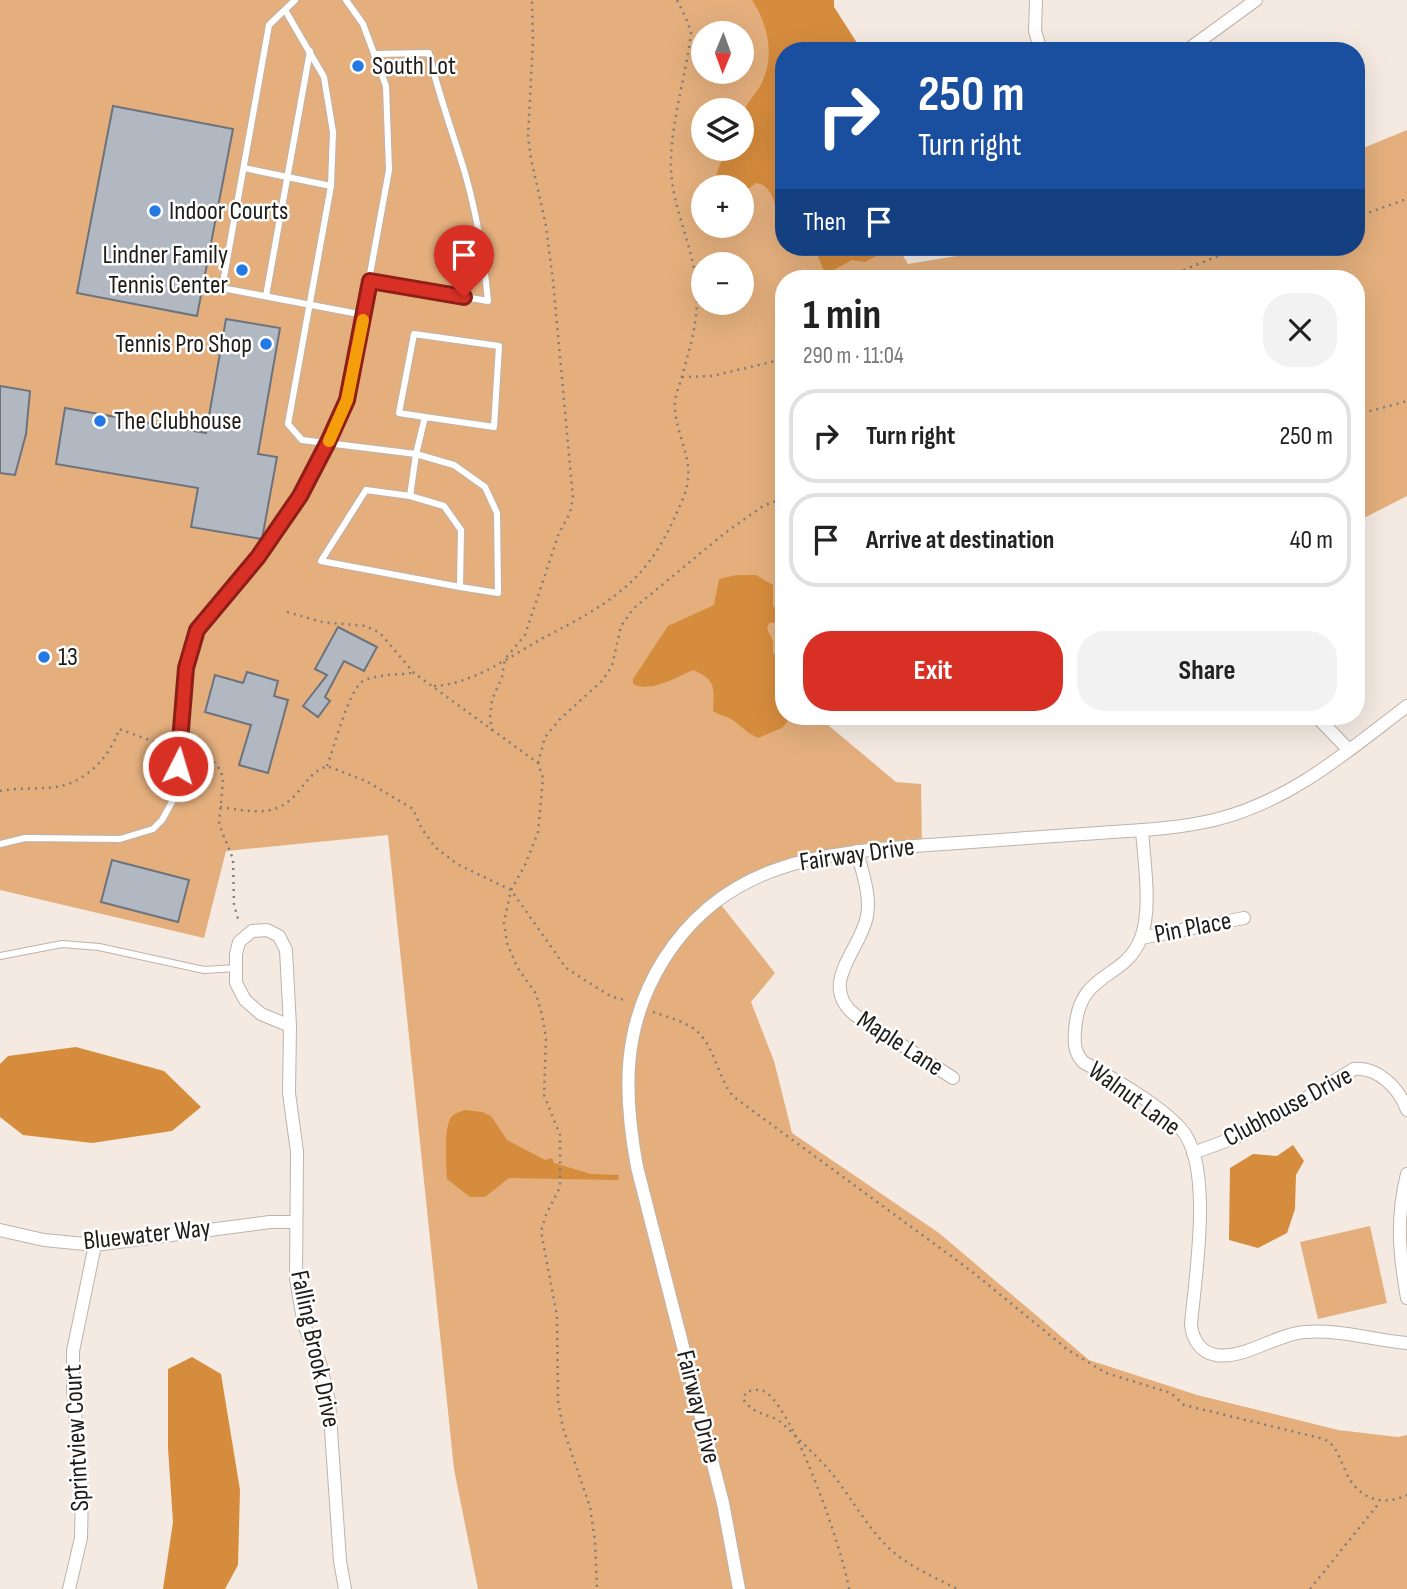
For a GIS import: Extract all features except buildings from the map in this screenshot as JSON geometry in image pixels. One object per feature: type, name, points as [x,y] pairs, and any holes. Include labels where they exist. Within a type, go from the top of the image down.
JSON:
[{"type":"street","points":[[1036,0],[1037,42]]},
{"type":"street","points":[[1198,42],[1256,0]]},
{"type":"street","name":"Fairway Drive","points":[[739,1589],[723,1503],[637,1167],[629,1125],[628,1059],[634,1027],[654,975],[671,947],[693,922],[745,883],[775,869],[811,858],[857,851],[1142,830],[1216,820],[1295,788],[1407,706]]},
{"type":"street","points":[[1325,725],[1349,750]]},
{"type":"street","points":[[1141,937],[1146,889],[1142,830]]},
{"type":"street","name":"Maple Lane","points":[[857,851],[867,892],[868,915],[840,978],[841,996],[855,1016],[953,1078]]},
{"type":"street","name":"Pin Place","points":[[1141,937],[1244,918]]},
{"type":"street","name":"Falling Brook Drive","points":[[245,935],[252,931],[267,930],[279,936],[286,950],[290,1026],[289,1093],[297,1152],[296,1279],[304,1325],[320,1363],[329,1401],[340,1561],[345,1589]]},
{"type":"street","points":[[245,935],[239,942],[236,983],[245,1000],[261,1014],[290,1026]]},
{"type":"street","name":"Walnut Lane","points":[[1141,937],[1131,955],[1086,991],[1075,1026],[1076,1051],[1083,1062],[1137,1094],[1180,1127],[1193,1153],[1200,1194],[1191,1324],[1193,1337],[1205,1351],[1230,1355],[1274,1339],[1304,1332],[1407,1343]]},
{"type":"street","name":"Clubhouse Drive","points":[[1193,1153],[1263,1124],[1354,1069],[1371,1070],[1379,1074],[1404,1101],[1407,1110]]},
{"type":"street","points":[[1407,1174],[1398,1227],[1407,1297]]},
{"type":"street","name":"Bluewater Way","points":[[0,1230],[44,1240],[95,1245],[270,1222],[296,1222]]},
{"type":"street","name":"Sprintview Court","points":[[69,1589],[81,1538],[82,1492],[72,1389],[73,1350],[95,1245]]},
{"type":"lane","points":[[295,0],[269,25],[222,288],[364,315]]},
{"type":"lane","points":[[0,844],[25,838],[120,839],[153,829],[162,820],[172,802],[176,782],[186,668],[197,630],[258,557],[300,496],[347,400],[389,170],[386,86],[363,24],[346,0]]},
{"type":"lane","points":[[285,10],[324,77],[333,132],[331,186],[288,424],[302,440],[416,454],[454,465],[485,487],[497,513],[498,593],[460,587],[321,561],[366,490],[410,496],[444,506],[461,530],[460,587]]},
{"type":"lane","points":[[266,296],[310,51]]},
{"type":"lane","points":[[370,281],[488,301],[484,255],[476,218],[436,86],[429,53],[374,54]]},
{"type":"lane","points":[[244,168],[331,186]]},
{"type":"lane","points":[[414,334],[499,346],[494,427],[425,417],[399,413],[414,334]]},
{"type":"lane","points":[[410,496],[425,417]]},
{"type":"lane","points":[[0,956],[62,944],[99,947],[204,970],[236,968]]},
{"type":"path","points":[[492,731],[492,700],[502,677],[505,659],[525,635],[558,533],[570,513],[573,498],[553,281],[546,226],[530,159],[528,136],[533,42],[532,0]]},
{"type":"path","points":[[433,686],[456,682],[485,671],[619,595],[653,558],[682,501],[689,478],[675,403],[695,332],[697,308],[693,261],[678,216],[673,190],[673,136],[691,33],[677,0]]},
{"type":"path","points":[[1365,214],[1407,199]]},
{"type":"path","points":[[1184,270],[1218,256]]},
{"type":"path","points":[[682,377],[712,376],[775,361]]},
{"type":"path","points":[[1365,413],[1407,401]]},
{"type":"path","points":[[537,763],[545,737],[603,680],[612,666],[621,626],[634,608],[725,533],[763,506],[775,501]]},
{"type":"path","points":[[287,612],[322,622],[366,626],[380,633],[414,673],[537,763],[543,778],[538,832],[526,863],[511,890],[504,923],[507,943],[517,967],[536,994],[542,1015],[546,1038],[544,1096],[560,1135],[560,1187],[546,1215],[541,1239],[557,1316],[558,1401],[590,1507],[597,1589]]},
{"type":"path","points":[[327,766],[350,697],[360,683],[376,676],[414,673]]},
{"type":"path","points":[[0,791],[61,786],[72,782],[100,764],[119,729],[166,746]]},
{"type":"path","points":[[194,754],[214,762],[221,771],[223,781],[219,824],[233,859],[233,904],[245,935]]},
{"type":"path","points":[[220,807],[262,812],[279,809],[315,771],[327,766],[366,781],[412,809],[435,847],[457,864],[511,890],[566,968],[610,996],[624,1000]]},
{"type":"path","points":[[653,1012],[682,1022],[698,1032],[709,1047],[724,1086],[734,1097],[970,1270],[1068,1350],[1106,1373],[1171,1393],[1184,1405],[1324,1439],[1332,1443],[1352,1483],[1368,1499],[1380,1502],[1407,1495]]},
{"type":"path","points":[[849,1589],[800,1441],[766,1393],[756,1389],[746,1392],[743,1399],[749,1407],[759,1414],[780,1421],[800,1441],[829,1469],[896,1554],[958,1589]]},
{"type":"path","points":[[1310,1589],[1380,1502]]},
{"type":"shaded area","points":[[0,0],[834,0],[834,7],[856,42],[775,42],[775,256],[903,256],[908,264],[956,256],[1365,256],[1365,147],[1407,130],[1407,496],[1365,517],[1365,270],[775,270],[775,725],[828,725],[896,782],[921,784],[922,846],[811,857],[718,901],[775,973],[751,1002],[774,1061],[792,1133],[939,1233],[1089,1360],[1197,1395],[1338,1430],[1398,1437],[1407,1435],[1407,1589],[478,1589],[454,1469],[388,835],[226,851],[204,938],[0,890]]},
{"type":"shaded area","points":[[752,0],[834,0],[834,7],[856,42],[775,42],[775,204],[764,186],[754,185],[754,175],[716,175],[721,161],[754,161],[752,98],[764,77],[769,54],[763,21]]},
{"type":"shaded area","points":[[818,256],[876,256],[865,262],[852,260],[834,270],[823,269]]},
{"type":"shaded area","points":[[736,575],[756,575],[773,585],[775,623],[769,623],[767,629],[773,641],[775,655],[775,725],[784,725],[758,738],[713,711],[712,686],[706,678],[693,670],[655,686],[633,684],[633,679],[668,626],[714,605],[719,579]]},
{"type":"shaded area","points":[[76,1047],[164,1071],[201,1107],[172,1131],[92,1143],[23,1135],[0,1117],[0,1064],[8,1056]]},
{"type":"shaded area","points":[[465,1110],[491,1116],[507,1140],[545,1160],[552,1158],[554,1163],[591,1174],[619,1175],[618,1180],[509,1178],[485,1197],[470,1197],[447,1179],[448,1124],[453,1115]]},
{"type":"shaded area","points":[[1293,1145],[1304,1161],[1296,1175],[1295,1209],[1287,1233],[1258,1248],[1229,1240],[1230,1168],[1253,1154],[1277,1156]]},
{"type":"shaded area","points":[[1370,1226],[1387,1303],[1318,1319],[1300,1242]]},
{"type":"shaded area","points":[[192,1357],[221,1374],[240,1490],[238,1565],[225,1589],[163,1589],[173,1522],[168,1448],[168,1369]]},
{"type":"slow traffic","points":[[329,441],[347,400],[363,320]]},
{"type":"place","name":"South Lot","points":[[358,66]]},
{"type":"place","name":"Indoor Courts","points":[[155,211]]},
{"type":"place","name":"Lindner Family Tennis Center","points":[[242,270]]},
{"type":"place","name":"Tennis Pro Shop","points":[[266,344]]},
{"type":"place","name":"The Clubhouse","points":[[100,421]]},
{"type":"place","name":"13","points":[[44,657]]},
{"type":"route","points":[[178,766],[186,668],[197,630],[258,557],[300,496],[328,442],[347,400],[370,281],[464,297]]}]
